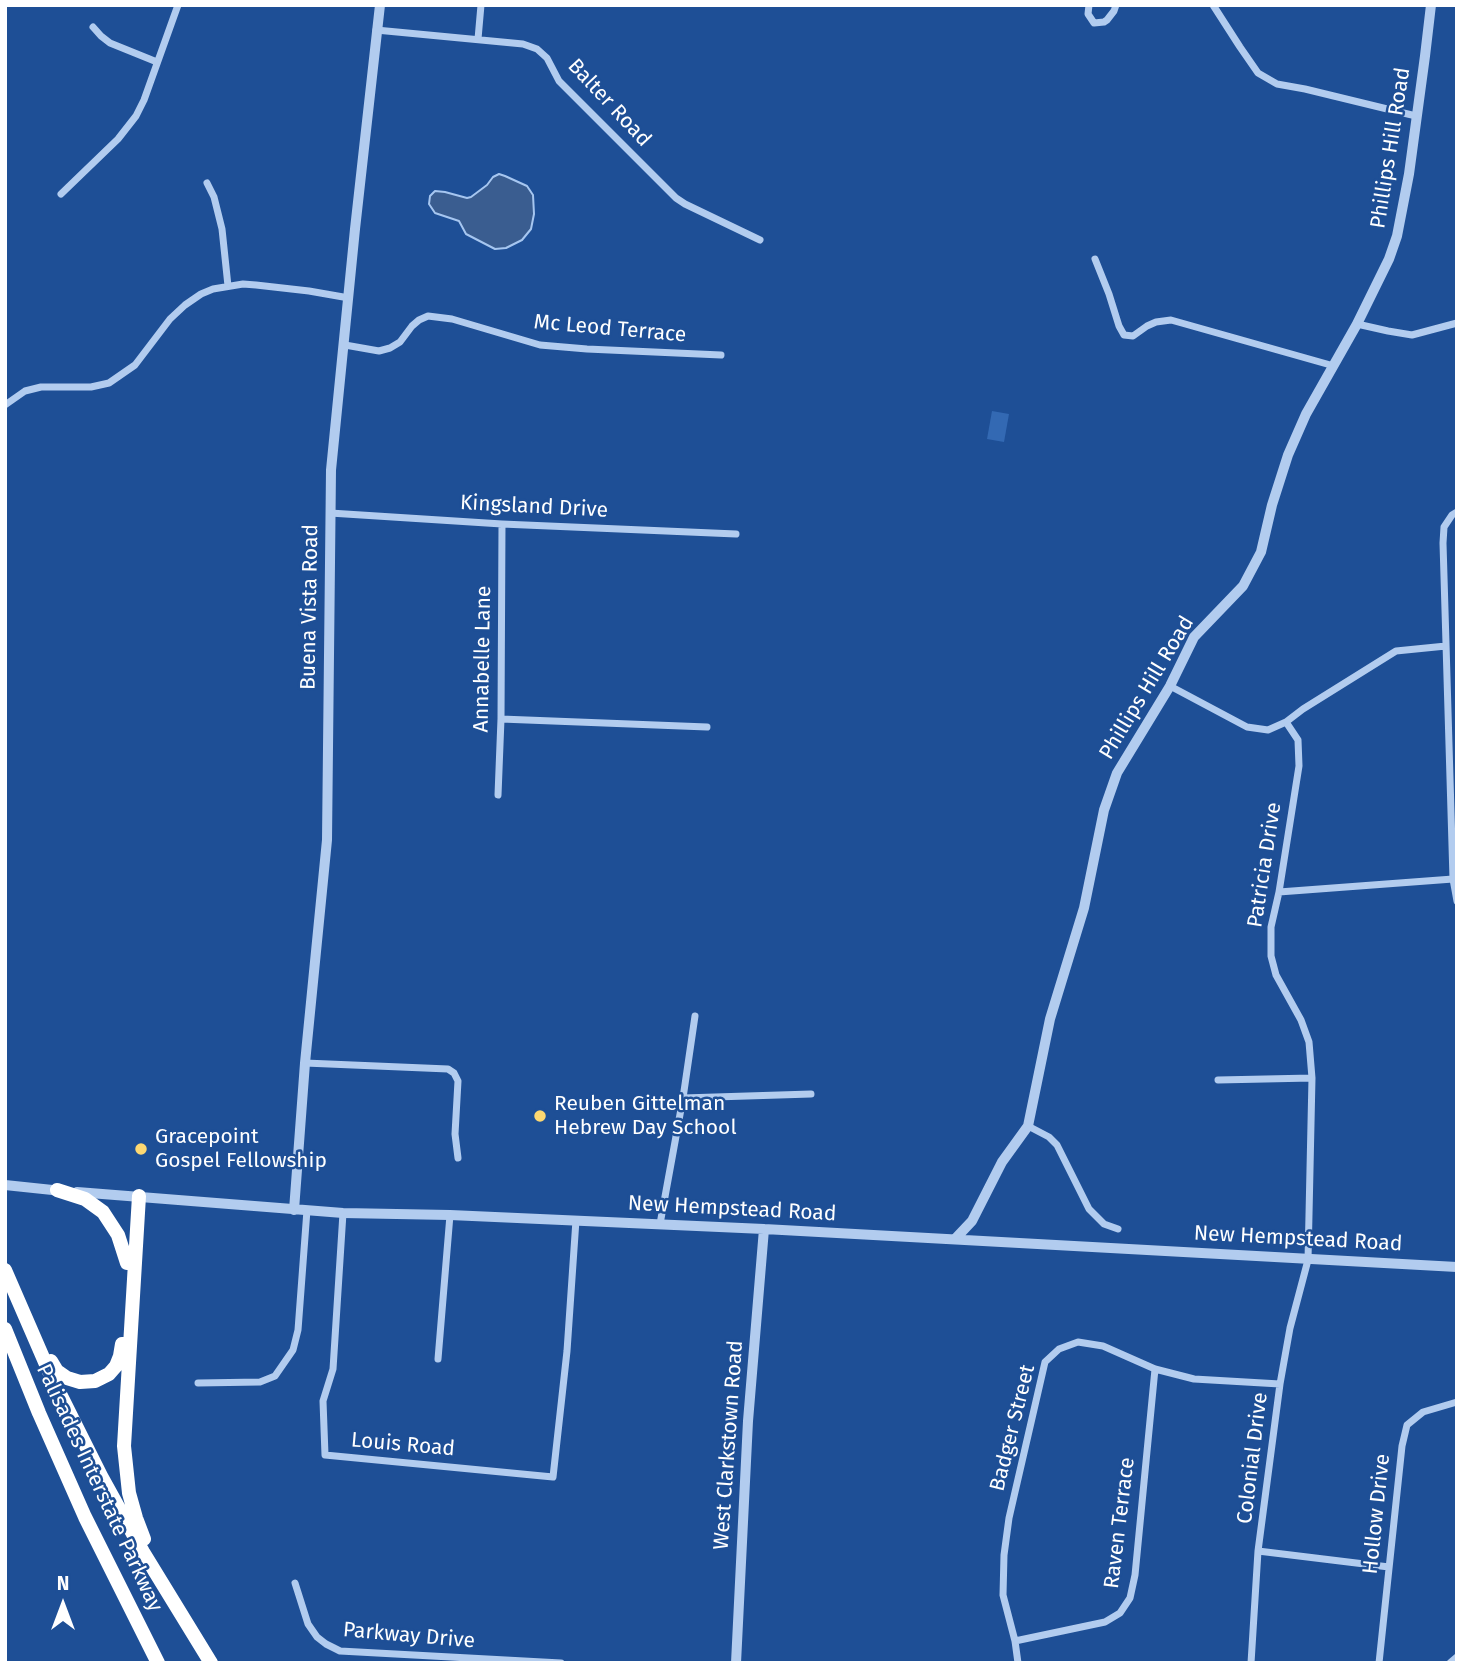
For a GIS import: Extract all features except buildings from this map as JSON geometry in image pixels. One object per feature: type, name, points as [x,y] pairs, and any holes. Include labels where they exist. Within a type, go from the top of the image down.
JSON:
[{"type":"highway","points":[[57,1190],[85,1199],[103,1212],[118,1235],[127,1263]]},
{"type":"highway","points":[[6,1271],[55,1367],[67,1378],[85,1383],[109,1374],[120,1356],[127,1263],[136,1196]]},
{"type":"highway","points":[[136,1196],[124,1429],[126,1474],[139,1527],[187,1625]]},
{"type":"highway","name":"Palisades Interstate Parkway","points":[[6,1271],[39,1350],[84,1444],[133,1536],[211,1663]]},
{"type":"highway","name":"Palisades Interstate Parkway","points":[[5,1329],[85,1517],[158,1663]]},
{"type":"street","points":[[61,194],[136,116],[177,5]]},
{"type":"street","name":"Buena Vista Road","points":[[294,1210],[305,1063],[327,840],[330,513],[335,428],[380,5]]},
{"type":"street","points":[[478,39],[481,5]]},
{"type":"street","points":[[1089,5],[1087,14],[1094,23],[1107,20],[1116,5]]},
{"type":"street","points":[[1213,5],[1258,73],[1277,84],[1416,116]]},
{"type":"street","name":"Phillips Hill Road","points":[[955,1239],[972,1221],[1002,1161],[1028,1126],[1050,1019],[1084,908],[1104,810],[1117,773],[1170,686],[1194,637],[1243,586],[1261,552],[1288,455],[1306,414],[1357,324],[1389,259],[1397,236],[1409,174],[1431,5]]},
{"type":"street","points":[[93,27],[110,43],[157,62]]},
{"type":"street","name":"Balter Road","points":[[376,30],[523,44],[537,50],[547,58],[559,81],[676,198],[760,240]]},
{"type":"street","points":[[207,183],[214,197],[222,229],[228,286]]},
{"type":"street","points":[[1096,259],[1124,335],[1133,336],[1156,322],[1171,320],[1334,366]]},
{"type":"street","points":[[5,405],[25,391],[41,387],[91,387],[109,383],[135,365],[170,319],[201,294],[228,286],[256,285],[349,298]]},
{"type":"street","name":"Mc Leod Terrace","points":[[345,345],[379,351],[390,348],[400,342],[419,320],[428,316],[452,319],[540,345],[721,355]]},
{"type":"street","points":[[1357,324],[1412,335],[1457,323]]},
{"type":"street","points":[[1457,512],[1444,527],[1443,542],[1446,646],[1453,706],[1453,879],[1457,901]]},
{"type":"street","name":"Kingsland Drive","points":[[330,513],[502,524],[736,534]]},
{"type":"street","name":"Annabelle Lane","points":[[498,795],[502,524]]},
{"type":"street","points":[[1170,686],[1247,727],[1268,730],[1286,722],[1396,651],[1446,646]]},
{"type":"street","points":[[500,719],[707,727]]},
{"type":"street","name":"Patricia Drive","points":[[1286,722],[1298,740],[1299,766],[1279,892],[1270,927],[1270,956],[1276,975],[1301,1020],[1309,1042],[1312,1078],[1308,1260]]},
{"type":"street","points":[[1279,892],[1453,879]]},
{"type":"street","points":[[660,1224],[695,1016]]},
{"type":"street","points":[[305,1063],[448,1069],[458,1081],[455,1134],[458,1158]]},
{"type":"street","points":[[1218,1080],[1312,1078]]},
{"type":"street","points":[[682,1098],[811,1094]]},
{"type":"street","points":[[1028,1126],[1057,1144],[1094,1215],[1104,1224],[1118,1229]]},
{"type":"street","name":"New Hempstead Road","points":[[5,1185],[343,1213],[450,1214],[764,1229],[1457,1267]]},
{"type":"street","points":[[198,1383],[260,1382],[275,1376],[293,1350],[298,1330],[307,1210]]},
{"type":"street","name":"Louis Road","points":[[343,1213],[333,1369],[323,1401],[325,1455],[553,1476],[576,1220]]},
{"type":"street","points":[[438,1359],[450,1214]]},
{"type":"street","name":"West Clarkstown Road","points":[[736,1663],[748,1421],[764,1229]]},
{"type":"street","name":"Colonial Drive","points":[[1251,1663],[1258,1551],[1280,1384],[1290,1328],[1308,1260]]},
{"type":"street","name":"Badger Street","points":[[1018,1663],[1003,1595],[1007,1531],[1045,1362],[1059,1349],[1078,1342],[1103,1346],[1155,1369],[1194,1379],[1280,1384]]},
{"type":"street","name":"Raven Terrace","points":[[1015,1642],[1105,1622],[1119,1613],[1130,1598],[1135,1575],[1155,1369]]},
{"type":"street","name":"Hollow Drive","points":[[1379,1663],[1402,1446],[1408,1425],[1423,1412],[1457,1402]]},
{"type":"street","points":[[1258,1551],[1389,1567]]},
{"type":"street","name":"Parkway Drive","points":[[295,1583],[307,1624],[317,1637],[340,1651],[561,1663]]},
{"type":"street","points":[[1450,1663],[1457,1657]]},
{"type":"shaded area","points":[[499,174],[527,186],[533,195],[534,214],[531,229],[522,240],[506,248],[495,249],[466,234],[459,221],[435,213],[429,204],[430,196],[435,191],[471,197]]},
{"type":"shaded area","points":[[992,411],[1009,414],[1004,442],[987,439]]},
{"type":"place","name":"Reuben Gittelman Hebrew Day School","points":[[540,1116]]},
{"type":"place","name":"Gracepoint Gospel Fellowship","points":[[141,1149]]}]
